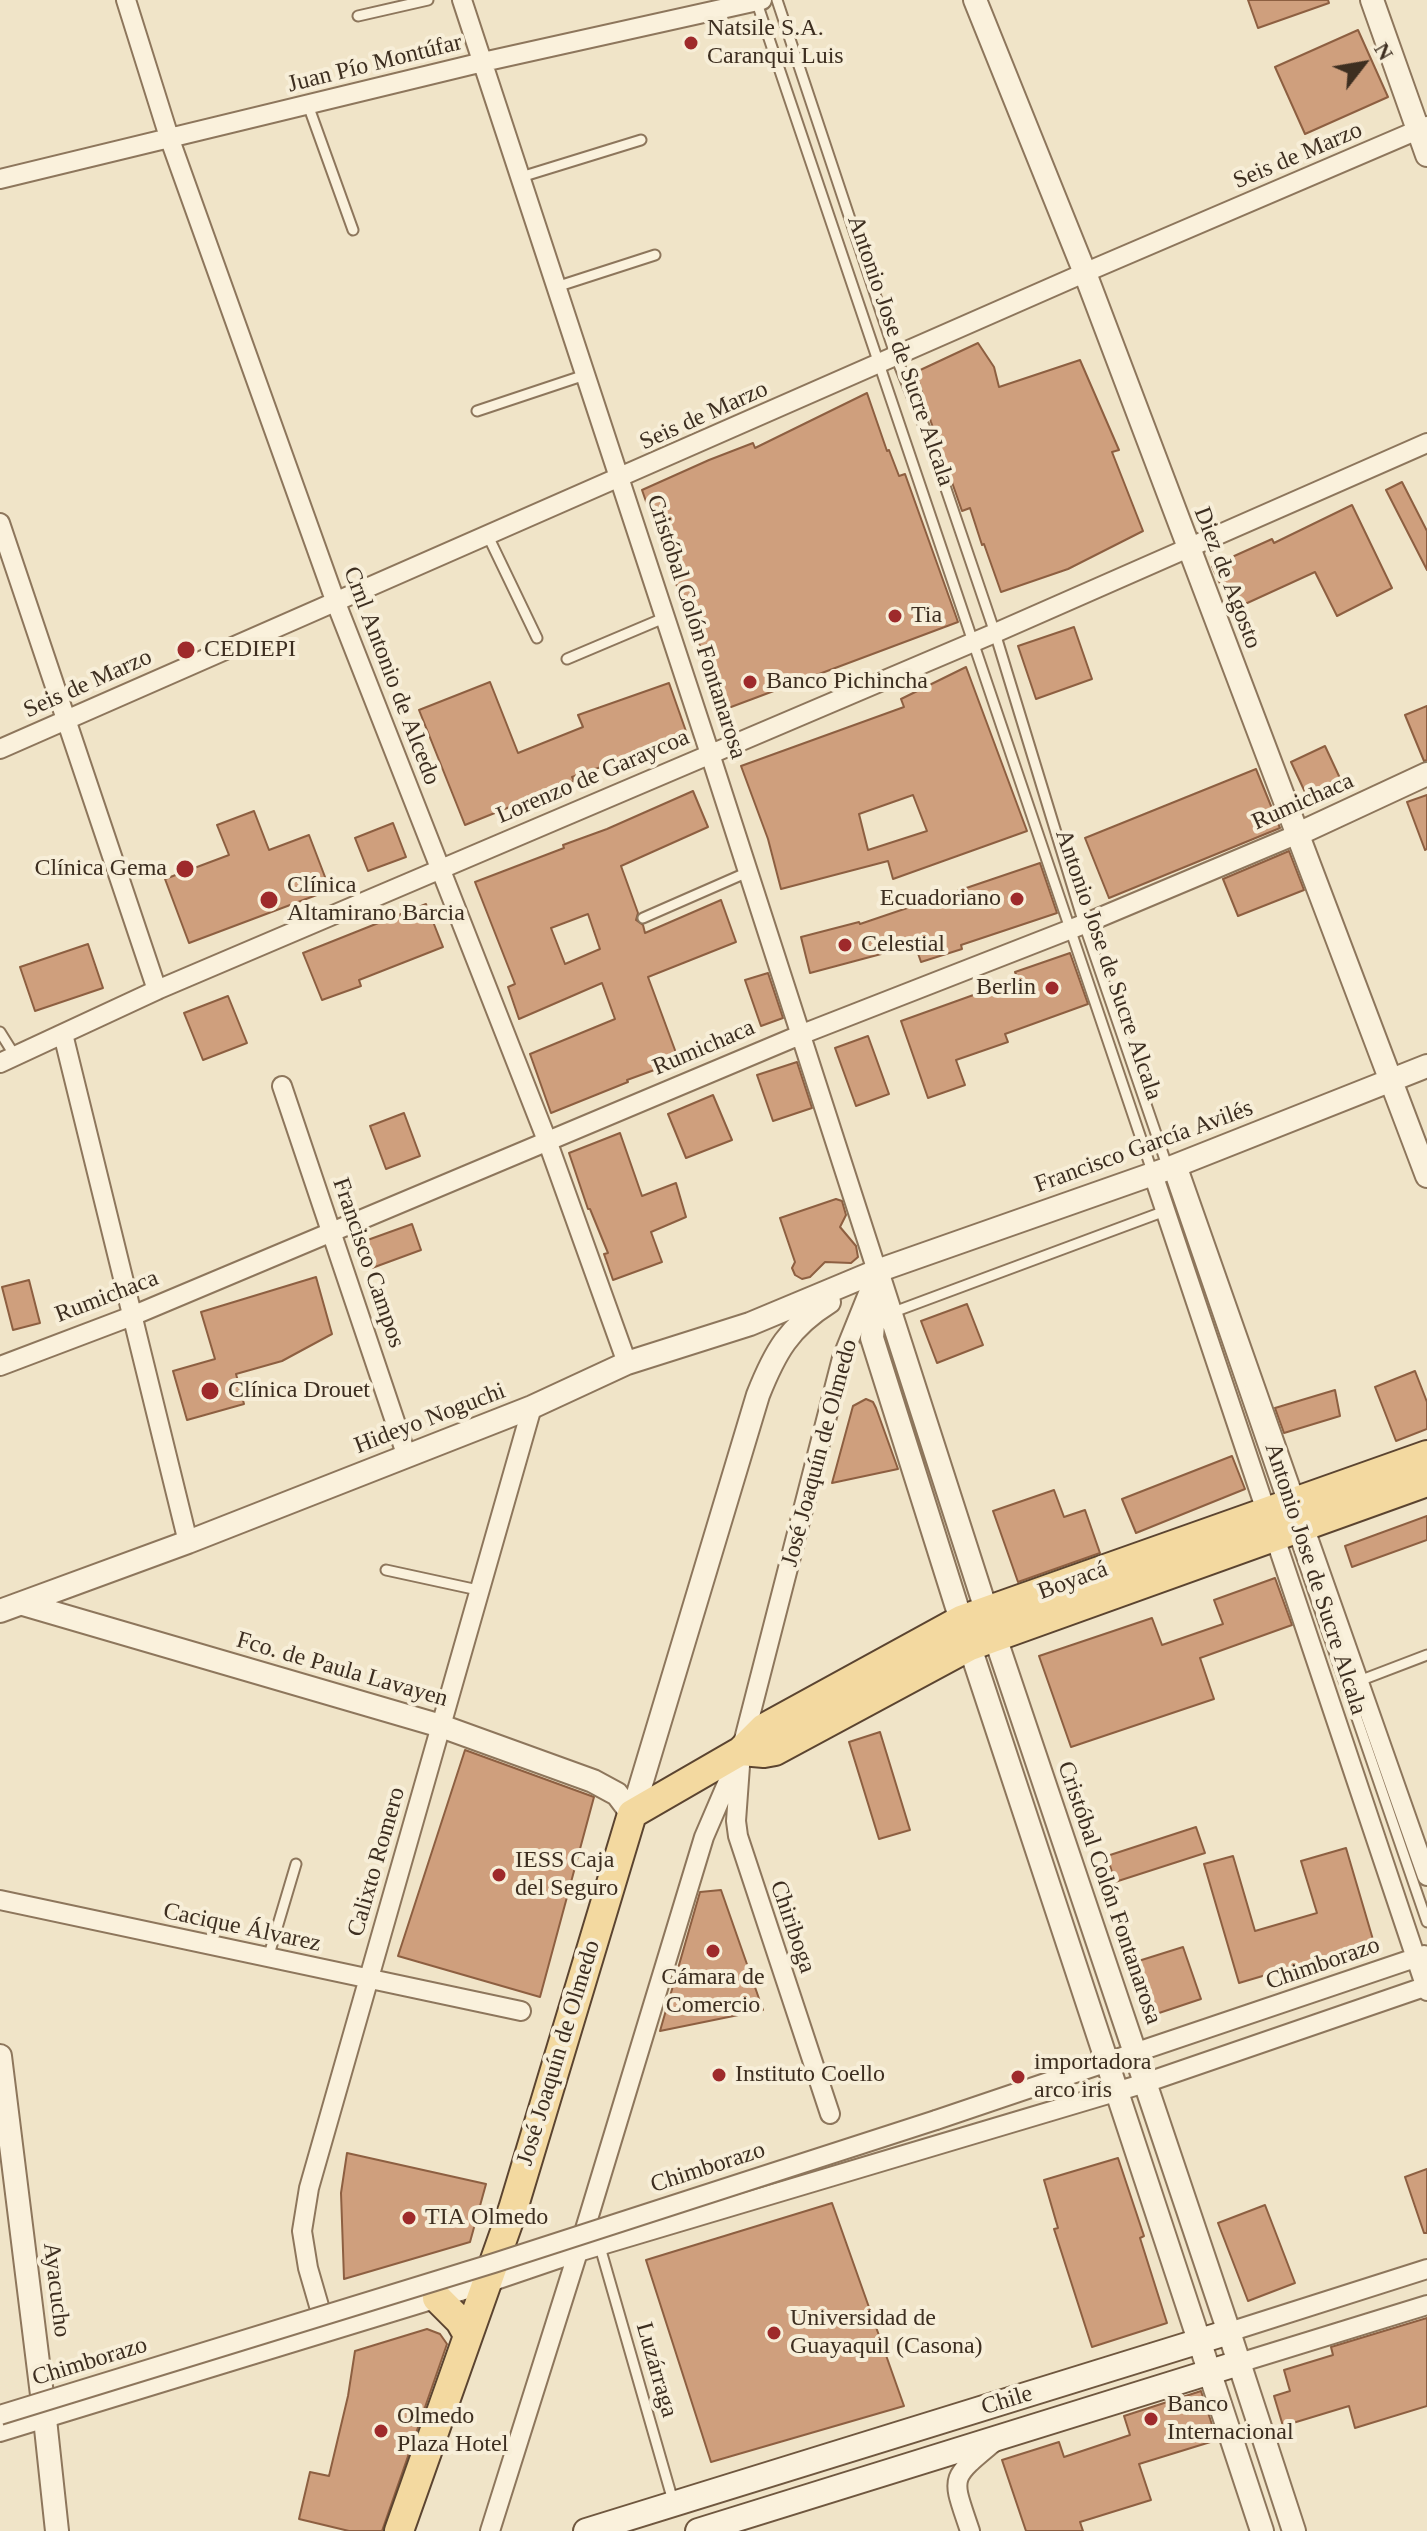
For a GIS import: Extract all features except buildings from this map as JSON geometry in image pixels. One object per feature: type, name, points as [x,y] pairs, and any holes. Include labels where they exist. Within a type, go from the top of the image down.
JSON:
[{"type":"main road","name":"Boyacá","points":[[1286,1519],[1427,1455]]},
{"type":"main road","name":"Boyacá","points":[[632,1814],[741,1751],[775,1751],[978,1628],[1286,1519],[1427,1482]]},
{"type":"main road","name":"José Joaquín de Olmedo","points":[[399,2531],[513,2209],[632,1814]]},
{"type":"main road","points":[[437,2298],[468,2335]]},
{"type":"main road","name":"Chile","points":[[586,2531],[1229,2332]]},
{"type":"main road","name":"Chile","points":[[698,2531],[1239,2363]]},
{"type":"street","name":"Crnl Antonio de Alcedo","points":[[126,0],[169,137],[336,603],[548,1143],[627,1363]]},
{"type":"street","name":"Cristóbal Colón Fontanarosa","points":[[462,0],[891,1313],[978,1628],[1108,2064],[1262,2531]]},
{"type":"street","name":"Juan Pío Montúfar","points":[[0,179],[483,62],[758,0]]},
{"type":"street","name":"Diez de Agosto","points":[[975,0],[1085,273],[1427,1176]]},
{"type":"street","points":[[1372,0],[1423,128],[1427,155]]},
{"type":"street","name":"Seis de Marzo","points":[[0,749],[1423,128]]},
{"type":"street","name":"Lorenzo de Garaycoa","points":[[8,1060],[157,990],[995,633],[1427,443]]},
{"type":"street","points":[[0,523],[157,990]]},
{"type":"street","name":"Rumichaca","points":[[0,1366],[132,1316],[333,1233],[800,1035],[1077,926],[1298,834],[1427,774]]},
{"type":"street","points":[[63,1034],[188,1542]]},
{"type":"street","name":"Francisco García Avilés","points":[[877,1271],[1166,1169],[1427,1066]]},
{"type":"street","name":"Francisco Campos","points":[[282,1086],[407,1457]]},
{"type":"street","name":"Antonio Jose de Sucre Alcala","points":[[1166,1169],[1165,1211],[1286,1519],[1359,1681],[1427,1876]]},
{"type":"street","name":"Antonio Jose de Sucre Alcala","points":[[1166,1169],[1286,1519],[1421,1956],[1426,1988]]},
{"type":"street","name":"Cristóbal Colón Fontanarosa","points":[[877,1271],[872,1338],[1135,2053],[1294,2531]]},
{"type":"street","name":"Hideyo Noguchi","points":[[0,1611],[407,1457],[532,1407],[627,1363],[750,1324],[877,1271]]},
{"type":"street","name":"José Joaquín de Olmedo","points":[[490,2531],[704,1837],[741,1751],[842,1358],[877,1271]]},
{"type":"street","name":"José Joaquín de Olmedo","points":[[632,1814],[758,1395],[770,1365],[785,1340],[807,1316],[877,1271]]},
{"type":"street","name":"Calixto Romero","points":[[326,2331],[308,2268],[302,2231],[309,2188],[532,1407]]},
{"type":"street","name":"Fco. de Paula Lavayen","points":[[23,1604],[441,1726],[606,1787],[617,1794],[632,1814]]},
{"type":"street","name":"Chiriboga","points":[[741,1751],[736,1821],[738,1836],[830,2114]]},
{"type":"street","name":"Cacique Álvarez","points":[[0,1900],[521,2011]]},
{"type":"street","name":"Chimborazo","points":[[0,2415],[494,2263],[1108,2064],[1421,1956]]},
{"type":"street","name":"Chimborazo","points":[[0,2432],[487,2283],[578,2252],[1145,2083],[1426,1988]]},
{"type":"street","name":"Ayacucho","points":[[0,2056],[7,2171],[45,2419],[57,2531]]},
{"type":"street","name":"Chile","points":[[1229,2332],[1427,2269]]},
{"type":"street","name":"Chile","points":[[1239,2363],[1427,2305]]},
{"type":"street","points":[[970,2531],[956,2483],[959,2474],[999,2439]]},
{"type":"lane","points":[[358,16],[428,0]]},
{"type":"lane","name":"Antonio Jose de Sucre Alcala","points":[[758,0],[888,361],[928,436],[995,633],[1077,926]]},
{"type":"lane","name":"Antonio Jose de Sucre Alcala","points":[[777,0],[973,641],[1166,1169]]},
{"type":"lane","points":[[308,105],[353,230]]},
{"type":"lane","points":[[521,177],[641,140]]},
{"type":"lane","points":[[556,287],[655,255]]},
{"type":"lane","points":[[477,411],[585,375]]},
{"type":"lane","points":[[488,536],[537,638]]},
{"type":"lane","points":[[567,659],[664,618]]},
{"type":"lane","points":[[643,918],[748,872]]},
{"type":"lane","points":[[0,1032],[8,1060]]},
{"type":"lane","points":[[891,1313],[1165,1211]]},
{"type":"lane","name":"Antonio Jose de Sucre Alcala","points":[[1286,1519],[1427,1922]]},
{"type":"lane","points":[[386,1570],[478,1590]]},
{"type":"lane","points":[[1359,1681],[1427,1655]]},
{"type":"lane","name":"Boyacá","points":[[741,1751],[909,1661]]},
{"type":"lane","points":[[268,1958],[296,1864]]},
{"type":"lane","name":"Luzárraga","points":[[600,2247],[674,2504]]},
{"type":"place","name":"Natsile S.A. Caranqui Luis","points":[[691,43]]},
{"type":"place","name":"Tia","points":[[895,616]]},
{"type":"place","name":"CEDIEPI","points":[[186,650]]},
{"type":"place","name":"Banco Pichincha","points":[[750,682]]},
{"type":"place","name":"Clínica Gema","points":[[185,869]]},
{"type":"place","name":"Ecuadoriano","points":[[1017,899]]},
{"type":"place","name":"Clínica Altamirano Barcia","points":[[269,900]]},
{"type":"place","name":"Celestial","points":[[845,945]]},
{"type":"place","name":"Berlin","points":[[1052,988]]},
{"type":"place","name":"Clínica Drouet","points":[[210,1391]]},
{"type":"place","name":"IESS Caja del Seguro","points":[[499,1875]]},
{"type":"place","name":"Cámara de Comercio","points":[[713,1951]]},
{"type":"place","name":"Instituto Coello","points":[[719,2075]]},
{"type":"place","name":"importadora arco iris","points":[[1018,2077]]},
{"type":"place","name":"TIA Olmedo","points":[[409,2218]]},
{"type":"place","name":"Universidad de Guayaquil (Casona)","points":[[774,2333]]},
{"type":"place","name":"Banco Internacional","points":[[1151,2419]]},
{"type":"place","name":"Olmedo Plaza Hotel","points":[[381,2431]]}]
